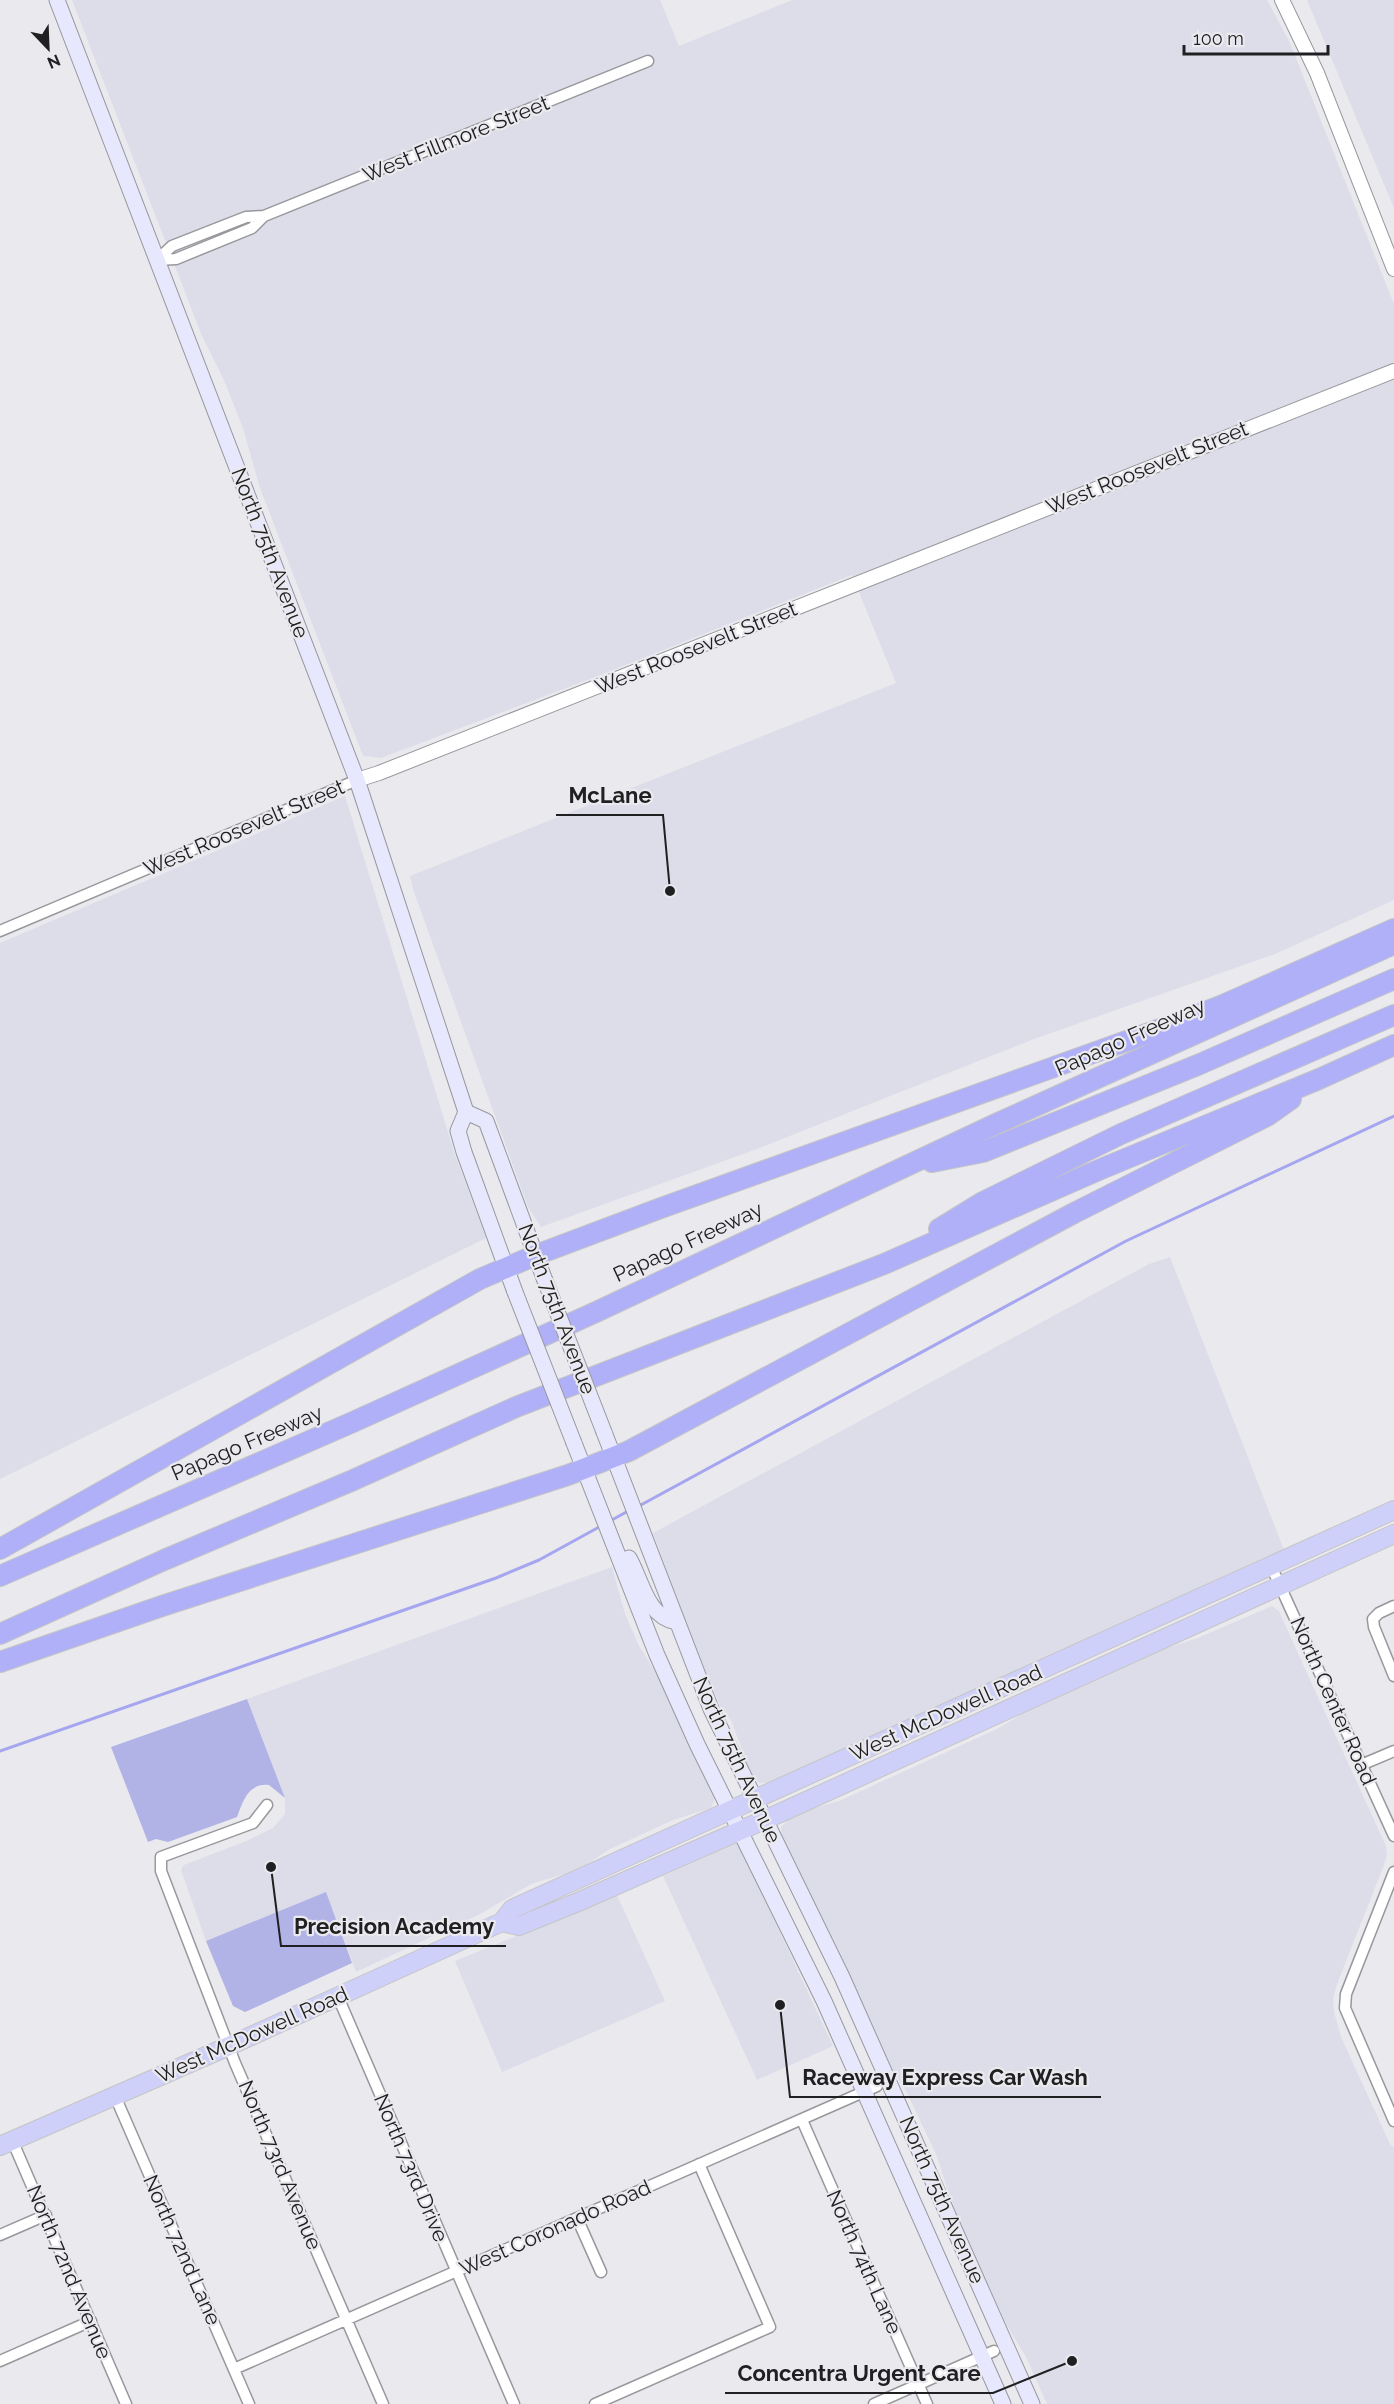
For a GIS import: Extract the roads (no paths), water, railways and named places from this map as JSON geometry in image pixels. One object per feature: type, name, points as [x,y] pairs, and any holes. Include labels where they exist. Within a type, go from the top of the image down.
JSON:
[{"type":"highway","points":[[0,1549],[480,1279],[536,1255],[1194,1016],[1394,929]]},
{"type":"highway","name":"Papago Freeway","points":[[0,1576],[354,1422],[607,1307],[900,1168],[1394,944]]},
{"type":"highway","points":[[900,1168],[983,1152],[1200,1064],[1394,979]]},
{"type":"highway","points":[[884,1264],[983,1202],[1121,1134],[1394,1015]]},
{"type":"highway","points":[[0,1634],[516,1407],[884,1264],[1394,1045]]},
{"type":"highway","points":[[0,1662],[162,1606],[584,1468],[629,1451],[1074,1213],[1267,1116],[1319,1079]]},
{"type":"main road","name":"North 75th Avenue","points":[[57,0],[357,780],[466,1112],[458,1131],[516,1292],[661,1666],[730,1811],[871,2089],[988,2354],[1003,2404]]},
{"type":"main road","name":"North 75th Avenue","points":[[466,1112],[486,1121],[707,1700],[763,1820],[842,1977],[1032,2404]]},
{"type":"main road","name":"West McDowell Road","points":[[6,2143],[338,1997],[502,1922],[512,1909],[1394,1510]]},
{"type":"main road","name":"West McDowell Road","points":[[502,1922],[519,1926],[578,1902],[1394,1534]]},
{"type":"main road","points":[[613,1542],[630,1558],[651,1604],[665,1618],[676,1622]]},
{"type":"street","points":[[1282,0],[1317,73],[1394,269]]},
{"type":"street","name":"West Fillmore Street","points":[[157,260],[172,246],[246,216],[264,216],[648,62]]},
{"type":"street","name":"West Fillmore Street","points":[[157,260],[176,259],[252,228],[264,216]]},
{"type":"street","points":[[215,229],[219,241]]},
{"type":"street","name":"West Roosevelt Street","points":[[0,931],[357,780],[733,634],[1394,371]]},
{"type":"street","name":"North Center Road","points":[[1271,1566],[1394,1836]]},
{"type":"street","points":[[1394,1606],[1379,1613],[1374,1619],[1374,1627],[1394,1676]]},
{"type":"street","points":[[1361,1764],[1394,1751]]},
{"type":"street","name":"North 73rd Avenue","points":[[267,1805],[253,1823],[160,1857],[161,1871],[229,2046],[383,2404]]},
{"type":"street","points":[[1394,1872],[1346,1994],[1345,2008],[1394,2121]]},
{"type":"street","name":"North 73rd Drive","points":[[338,1997],[514,2404]]},
{"type":"street","name":"West Coronado Road","points":[[234,2369],[871,2089]]},
{"type":"street","name":"North 72nd Lane","points":[[115,2096],[249,2404]]},
{"type":"street","name":"North 74th Lane","points":[[802,2120],[927,2404]]},
{"type":"street","name":"North 72nd Avenue","points":[[6,2143],[46,2215],[126,2404]]},
{"type":"street","points":[[595,2404],[770,2327],[699,2164]]},
{"type":"street","points":[[0,2235],[46,2215]]},
{"type":"street","points":[[578,2218],[600,2272]]},
{"type":"street","points":[[0,2361],[91,2321]]},
{"type":"street","points":[[874,2404],[988,2354]]},
{"type":"waterway","points":[[639,1506],[1126,1241],[1394,1116]]},
{"type":"waterway","points":[[610,1521],[630,1510]]},
{"type":"waterway","points":[[0,1751],[496,1578],[539,1560],[601,1526]]},
{"type":"place","name":"McLane","points":[[670,891]]},
{"type":"place","name":"Precision Academy","points":[[271,1867]]},
{"type":"place","name":"Raceway Express Car Wash","points":[[780,2005]]},
{"type":"place","name":"Concentra Urgent Care","points":[[1072,2361]]}]
